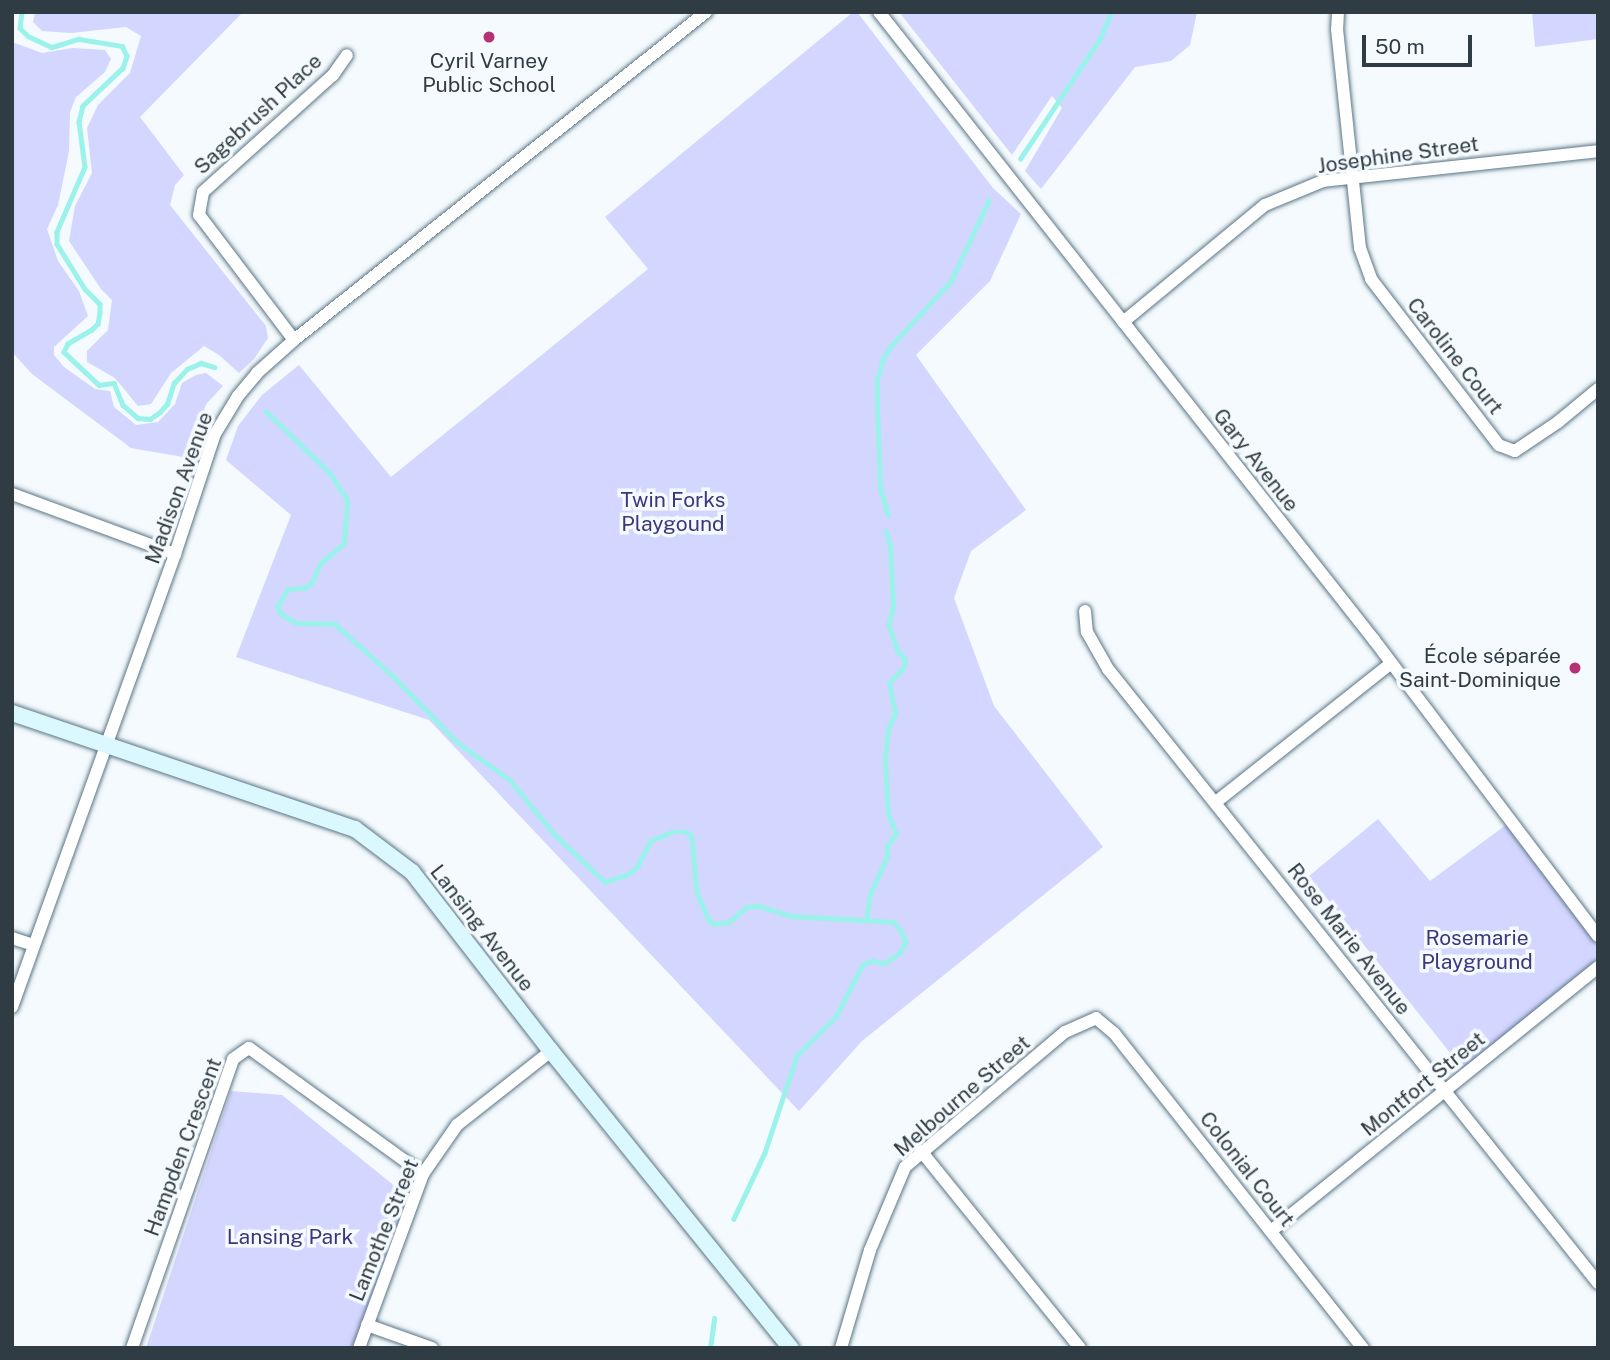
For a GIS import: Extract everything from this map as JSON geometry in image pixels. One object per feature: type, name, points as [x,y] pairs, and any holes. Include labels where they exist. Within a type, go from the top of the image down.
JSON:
[{"type":"street","name":"Madison Avenue","points":[[12,1007],[176,554],[215,434],[225,414],[257,373],[294,340],[706,12]]},
{"type":"street","name":"Gary Avenue","points":[[879,12],[1390,664],[1598,936]]},
{"type":"street","points":[[1339,12],[1337,29],[1353,176]]},
{"type":"street","name":"Sagebrush Place","points":[[294,340],[199,215],[203,192],[333,75],[346,55]]},
{"type":"street","name":"Josephine Street","points":[[1123,323],[1265,205],[1323,181],[1598,151]]},
{"type":"street","name":"Caroline Court","points":[[1353,176],[1360,248],[1371,279],[1499,444],[1515,451],[1558,422],[1598,389]]},
{"type":"street","points":[[12,494],[176,554]]},
{"type":"street","name":"Rose Marie Avenue","points":[[1085,611],[1087,632],[1108,668],[1598,1283]]},
{"type":"street","points":[[1216,802],[1390,664]]},
{"type":"street","name":"Lansing Avenue","points":[[12,713],[355,829],[412,872],[551,1051],[792,1348]]},
{"type":"street","points":[[12,937],[34,945]]},
{"type":"street","name":"Montfort Street","points":[[1272,1231],[1598,967]]},
{"type":"street","name":"Melbourne Street","points":[[841,1348],[870,1250],[905,1167],[1065,1032],[1096,1018]]},
{"type":"street","name":"Colonial Court","points":[[1096,1018],[1114,1033],[1363,1348]]},
{"type":"street","name":"Hampden Crescent","points":[[131,1348],[233,1059],[249,1048],[423,1174]]},
{"type":"street","name":"Lamothe Street","points":[[359,1348],[423,1174],[457,1125],[551,1051]]},
{"type":"street","points":[[921,1152],[1080,1348]]},
{"type":"street","points":[[367,1325],[432,1348]]},
{"type":"green space","points":[[35,12],[243,12],[140,117],[184,175],[175,185],[170,205],[266,326],[268,338],[254,359],[239,373],[204,346],[171,373],[151,404],[138,406],[115,378],[87,362],[87,351],[108,330],[112,300],[101,289],[69,241],[75,206],[92,173],[87,128],[98,105],[130,73],[141,36],[126,27],[71,33],[42,31],[33,22]]},
{"type":"green space","name":"Twin Forks Playgound","points":[[853,12],[857,12],[993,188],[1021,214],[990,281],[916,355],[1026,510],[971,551],[954,598],[994,706],[1103,847],[862,1041],[799,1111],[429,720],[236,657],[291,515],[226,460],[238,426],[262,395],[299,365],[391,477],[648,269],[605,217]]},
{"type":"green space","points":[[899,12],[1197,12],[1190,45],[1171,61],[1135,67],[1041,189],[1025,171],[1062,108],[1052,96],[1012,155]]},
{"type":"green space","points":[[1532,12],[1598,12],[1598,39],[1535,47]]},
{"type":"green space","points":[[12,42],[42,53],[73,48],[105,50],[111,59],[105,72],[76,97],[70,112],[69,151],[58,205],[47,229],[58,261],[79,291],[88,316],[54,347],[54,355],[64,367],[95,389],[110,391],[114,407],[136,425],[158,422],[175,404],[182,383],[196,375],[206,373],[223,386],[207,403],[183,457],[131,448],[32,374],[12,352]]},
{"type":"green space","name":"Rosemarie Playground","points":[[1378,819],[1430,881],[1506,825],[1598,943],[1598,957],[1593,963],[1463,1069],[1309,876]]},
{"type":"green space","name":"Lansing Park","points":[[231,1091],[282,1095],[412,1200],[359,1348],[146,1348]]},
{"type":"waterway","points":[[22,12],[20,28],[28,36],[52,47],[79,39],[122,46],[127,56],[123,68],[83,106],[79,122],[85,167],[57,232],[57,244],[85,289],[100,304],[100,313],[98,324],[68,344],[64,352],[99,385],[114,383],[123,405],[138,418],[150,419],[160,412],[167,404],[174,383],[187,369],[201,363],[214,367]]},
{"type":"waterway","points":[[1020,159],[1101,37],[1111,12]]},
{"type":"waterway","points":[[888,516],[880,488],[877,407],[877,380],[883,359],[890,347],[951,281],[989,200]]},
{"type":"waterway","points":[[266,411],[330,473],[348,501],[344,544],[321,563],[312,583],[306,588],[288,590],[278,606],[280,613],[296,623],[335,624],[396,679],[457,742],[510,780],[555,835],[605,882],[627,875],[637,867],[650,841],[672,832],[687,832],[692,837],[697,892],[709,920],[715,924],[729,922],[747,907],[759,906],[791,916],[894,922],[901,931],[906,942],[900,953],[884,964],[872,961],[863,965],[836,1017],[797,1056],[765,1153],[734,1219]]},
{"type":"waterway","points":[[866,920],[870,894],[887,857],[887,846],[896,834],[888,814],[885,758],[888,729],[895,713],[889,683],[904,667],[905,659],[898,652],[888,625],[893,607],[890,546],[886,532]]},
{"type":"waterway","points":[[710,1348],[714,1318]]},
{"type":"place","name":"Cyril Varney Public School","points":[[489,37]]},
{"type":"place","name":"École séparée Saint-Dominique","points":[[1575,668]]}]
